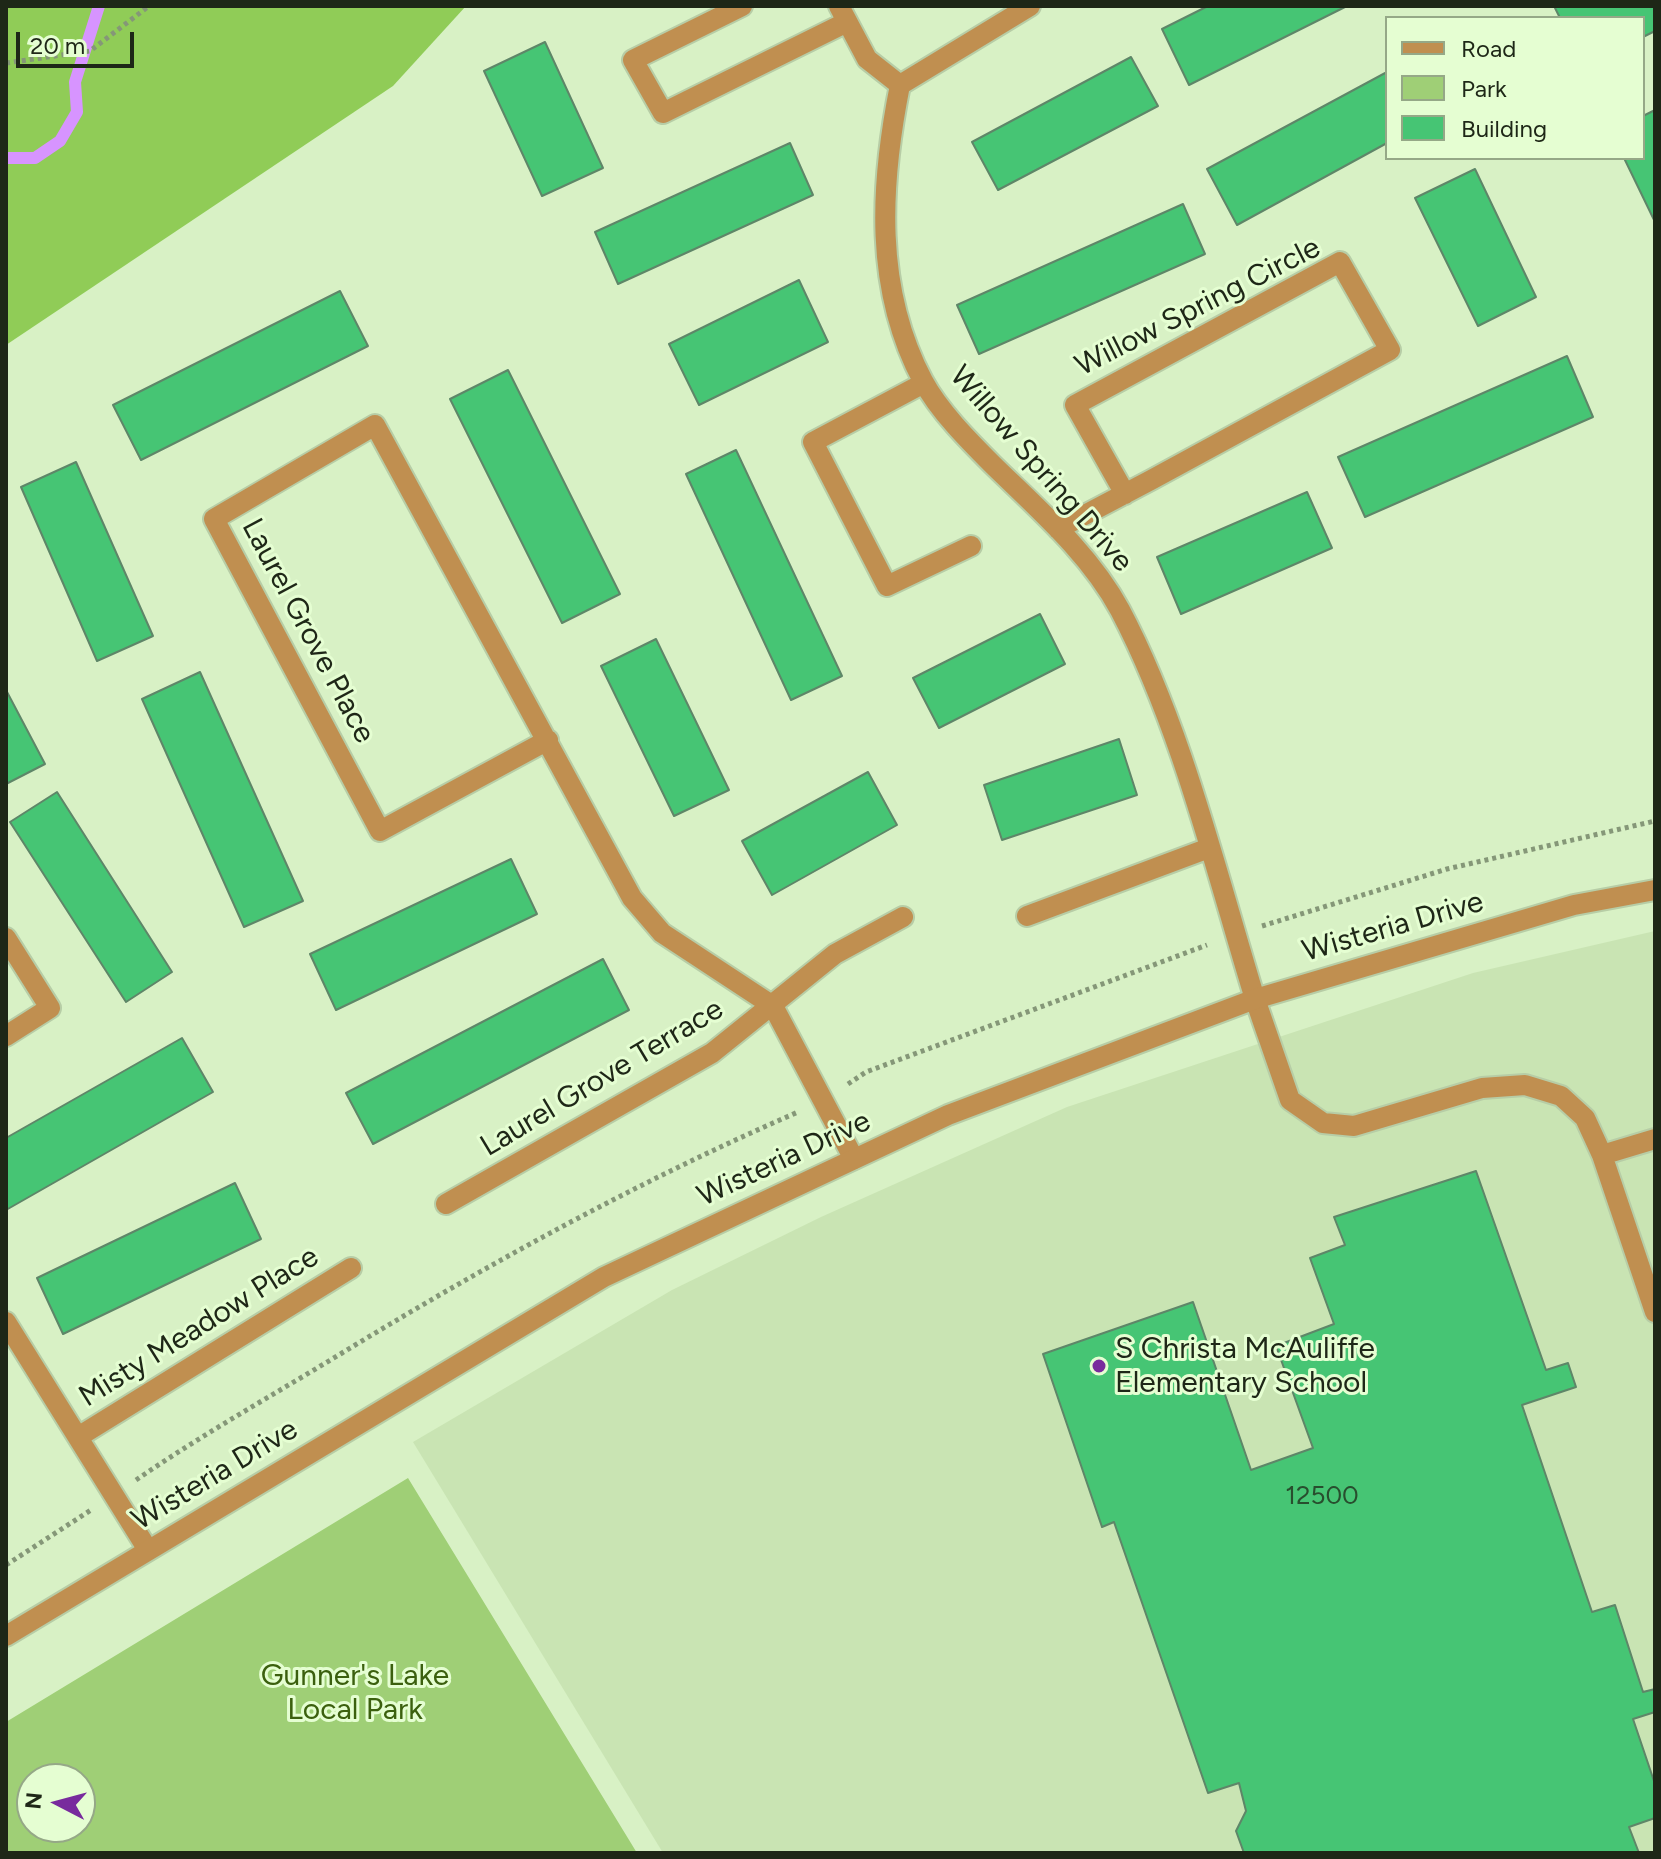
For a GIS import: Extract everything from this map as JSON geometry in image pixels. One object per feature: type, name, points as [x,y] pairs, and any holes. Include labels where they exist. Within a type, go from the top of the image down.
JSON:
[{"type":"street","points":[[742,6],[633,60],[663,113],[843,14],[867,59],[900,85],[1001,13],[1030,6]]},
{"type":"street","name":"Willow Spring Drive","points":[[900,85],[886,155],[884,224],[894,310],[924,383],[965,435],[1058,529],[1102,580],[1120,610],[1154,685],[1290,1100],[1323,1123],[1354,1126],[1482,1088],[1525,1085],[1561,1096],[1585,1118],[1602,1155],[1655,1312]]},
{"type":"street","name":"Willow Spring Circle","points":[[1058,529],[1125,494],[1390,350],[1340,262],[1075,405],[1125,494]]},
{"type":"street","points":[[924,383],[813,442],[887,586],[971,546]]},
{"type":"street","name":"Laurel Grove Place","points":[[548,740],[380,831],[214,519],[375,425],[548,740],[632,898],[662,933],[773,1006],[854,1159]]},
{"type":"street","points":[[1027,916],[1209,848]]},
{"type":"street","name":"Wisteria Drive","points":[[6,1636],[604,1277],[948,1115],[1255,999],[1574,905],[1655,890]]},
{"type":"street","name":"Laurel Grove Terrace","points":[[446,1204],[712,1053],[835,954],[903,917]]},
{"type":"street","points":[[6,938],[50,1008],[6,1036]]},
{"type":"street","points":[[1602,1155],[1655,1139]]},
{"type":"street","name":"Misty Meadow Place","points":[[78,1437],[351,1268]]},
{"type":"street","points":[[6,1322],[148,1550]]},
{"type":"path","points":[[6,63],[90,51],[149,6]]},
{"type":"shaded area","name":"S Christa McAuliffe Elementary School","points":[[1655,931],[1655,1853],[663,1853],[413,1442],[672,1290],[821,1217],[1067,1107],[1473,973]]},
{"type":"green space","points":[[6,6],[466,6],[393,86],[6,345]]},
{"type":"green space","name":"Gunner's Lake Local Park","points":[[408,1478],[637,1853],[6,1853],[6,1722]]},
{"type":"building","points":[[1208,6],[1347,6],[1189,85],[1162,29]]},
{"type":"building","points":[[1655,6],[1655,31],[1645,36],[1645,16],[1559,16],[1555,8]]},
{"type":"building","points":[[545,42],[603,168],[542,196],[484,71]]},
{"type":"building","points":[[1131,57],[1158,106],[998,190],[972,142]]},
{"type":"building","points":[[1385,73],[1385,144],[1237,225],[1207,169]]},
{"type":"building","points":[[1655,110],[1655,222],[1625,160],[1645,160],[1645,115]]},
{"type":"building","points":[[790,143],[813,195],[618,284],[595,232]]},
{"type":"building","points":[[1475,169],[1536,297],[1478,326],[1415,198]]},
{"type":"building","points":[[1183,204],[1205,254],[979,354],[957,305]]},
{"type":"building","points":[[799,280],[828,342],[699,405],[669,344]]},
{"type":"building","points":[[340,291],[368,346],[141,460],[113,405]]},
{"type":"building","points":[[1567,356],[1593,417],[1365,517],[1338,457]]},
{"type":"building","points":[[508,370],[620,594],[562,623],[450,399]]},
{"type":"building","points":[[736,450],[842,676],[791,700],[686,474]]},
{"type":"building","points":[[76,462],[153,636],[97,661],[21,487]]},
{"type":"building","points":[[1307,492],[1332,548],[1181,614],[1157,557]]},
{"type":"building","points":[[1040,614],[1065,664],[939,728],[913,678]]},
{"type":"building","points":[[656,639],[729,790],[674,816],[601,666]]},
{"type":"building","points":[[200,672],[303,901],[244,927],[142,699]]},
{"type":"building","points":[[6,690],[45,764],[6,784]]},
{"type":"building","points":[[1119,739],[1137,795],[1002,840],[984,785]]},
{"type":"building","points":[[868,772],[897,825],[772,895],[742,841]]},
{"type":"building","points":[[57,792],[172,972],[126,1002],[10,822]]},
{"type":"building","points":[[511,859],[537,914],[336,1010],[310,954]]},
{"type":"building","points":[[603,959],[629,1010],[373,1144],[346,1093]]},
{"type":"building","points":[[182,1038],[213,1092],[6,1210],[6,1138]]},
{"type":"building","points":[[1476,1171],[1546,1370],[1568,1363],[1576,1387],[1522,1405],[1592,1612],[1615,1605],[1643,1692],[1655,1689],[1655,1712],[1633,1719],[1655,1784],[1655,1818],[1629,1827],[1639,1853],[1244,1853],[1236,1831],[1246,1811],[1239,1783],[1208,1793],[1114,1522],[1102,1527],[1043,1354],[1193,1302],[1251,1470],[1313,1448],[1276,1346],[1334,1324],[1310,1258],[1345,1245],[1334,1217]]},
{"type":"building","points":[[235,1183],[261,1239],[63,1334],[37,1278]]},
{"type":"waterway","points":[[6,158],[35,158],[60,141],[77,112],[75,82],[99,6]]},
{"type":"place","name":"S Christa McAuliffe Elementary School","points":[[1099,1366]]}]
